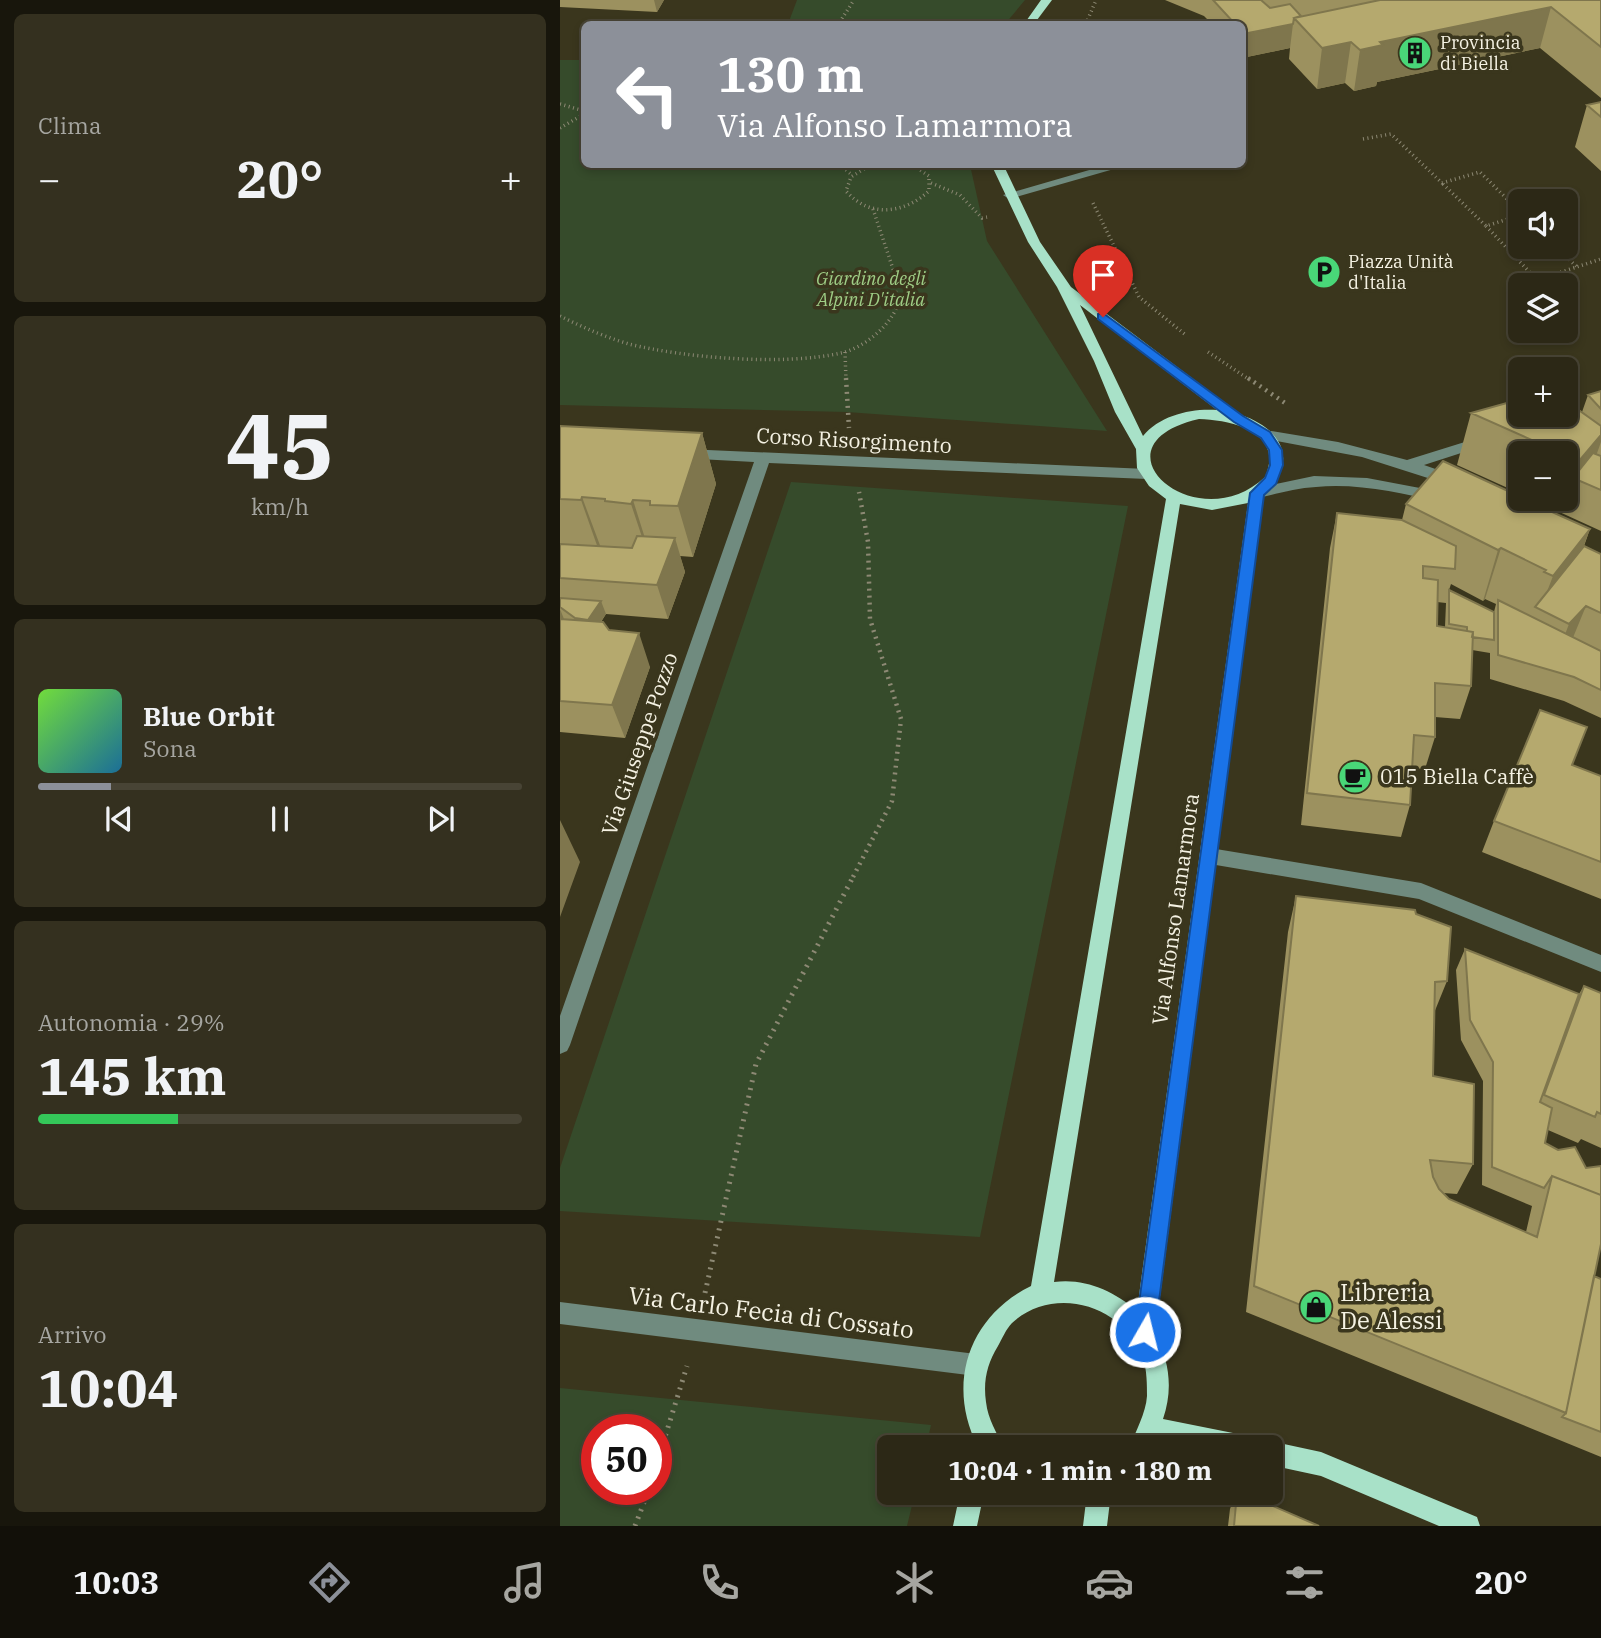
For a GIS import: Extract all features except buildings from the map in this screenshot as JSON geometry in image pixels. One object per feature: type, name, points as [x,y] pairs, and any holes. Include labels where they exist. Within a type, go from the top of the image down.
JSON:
[{"type":"main road","points":[[1030,21],[1047,0]]},
{"type":"main road","points":[[999,168],[1009,195],[1034,242],[1064,287],[1101,361],[1122,412],[1143,449]]},
{"type":"main road","points":[[1064,287],[1238,419],[1265,435]]},
{"type":"main road","points":[[1238,419],[1199,414],[1179,417],[1150,436],[1143,449],[1142,461],[1147,474],[1158,486],[1174,496],[1194,503],[1217,505],[1239,501],[1257,493]]},
{"type":"main road","name":"Via Alfonso Lamarmora","points":[[1145,1332],[1257,493],[1271,480],[1277,465],[1275,450],[1265,435]]},
{"type":"main road","points":[[1041,1294],[1174,496]]},
{"type":"main road","name":"Via Alfonso Lamarmora","points":[[982,1435],[975,1413],[972,1389],[976,1365],[985,1340],[1000,1320],[1019,1304],[1041,1294],[1071,1290],[1100,1296],[1124,1310],[1145,1332],[1158,1362],[1160,1395],[1149,1435]]},
{"type":"main road","points":[[1283,1456],[1321,1464],[1468,1526]]},
{"type":"main road","points":[[965,1526],[969,1505]]},
{"type":"main road","points":[[1095,1526],[1098,1505]]},
{"type":"street","points":[[1009,195],[1111,168]]},
{"type":"street","points":[[1265,435],[1313,441],[1410,464],[1469,487]]},
{"type":"street","points":[[1355,481],[1499,436]]},
{"type":"street","name":"Corso Risorgimento","points":[[668,453],[1147,474]]},
{"type":"street","name":"Via Giuseppe Pozzo","points":[[560,1045],[763,458]]},
{"type":"street","points":[[1257,493],[1319,481],[1355,481],[1389,485],[1452,499]]},
{"type":"street","points":[[1210,856],[1421,891],[1601,964]]},
{"type":"street","name":"Via Carlo Fecia di Cossato","points":[[560,1313],[976,1365]]},
{"type":"path","points":[[842,21],[854,0]]},
{"type":"path","points":[[1087,21],[1096,0]]},
{"type":"path","points":[[560,104],[581,112]]},
{"type":"path","points":[[560,128],[581,115]]},
{"type":"path","points":[[1363,139],[1391,134],[1530,273]]},
{"type":"path","points":[[844,168],[852,175]]},
{"type":"path","points":[[865,168],[852,175],[846,183],[846,191],[860,205],[873,209],[901,208],[923,198],[929,191],[929,176],[916,168]]},
{"type":"path","points":[[1442,183],[1480,172],[1508,201]]},
{"type":"path","points":[[1080,176],[1139,297],[1193,341]]},
{"type":"path","points":[[560,316],[610,339],[674,351],[806,358],[845,352],[881,331],[897,308],[897,288],[873,209]]},
{"type":"path","points":[[1486,226],[1508,218]]},
{"type":"path","points":[[1569,259],[1577,267]]},
{"type":"path","points":[[1559,273],[1601,259]]},
{"type":"path","points":[[1203,349],[1291,406]]},
{"type":"path","points":[[672,1414],[697,1330],[756,1064],[892,801],[901,719],[870,619],[868,542],[847,412],[845,352]]},
{"type":"path","points":[[635,1526],[643,1505]]},
{"type":"green space","points":[[797,0],[1025,0],[1008,21],[789,21]]},
{"type":"green space","name":"Giardino degli Alpini D'italia","points":[[560,60],[581,60],[581,168],[971,168],[987,241],[1107,431],[847,412],[560,405]]},
{"type":"green space","points":[[791,482],[1128,506],[980,1237],[560,1211],[560,1168]]},
{"type":"green space","points":[[560,1388],[931,1425],[929,1435],[877,1435],[877,1505],[912,1505],[907,1526],[560,1526]]},
{"type":"place","name":"Provincia di Biella","points":[[1415,53]]},
{"type":"place","name":"Piazza Unità d'Italia","points":[[1324,272]]},
{"type":"place","name":"015 Biella Caffè","points":[[1355,777]]},
{"type":"place","name":"Libreria De Alessi","points":[[1316,1307]]},
{"type":"route","points":[[1103,317],[1238,419],[1265,435],[1275,450],[1277,465],[1271,480],[1257,493],[1145,1332]]}]
